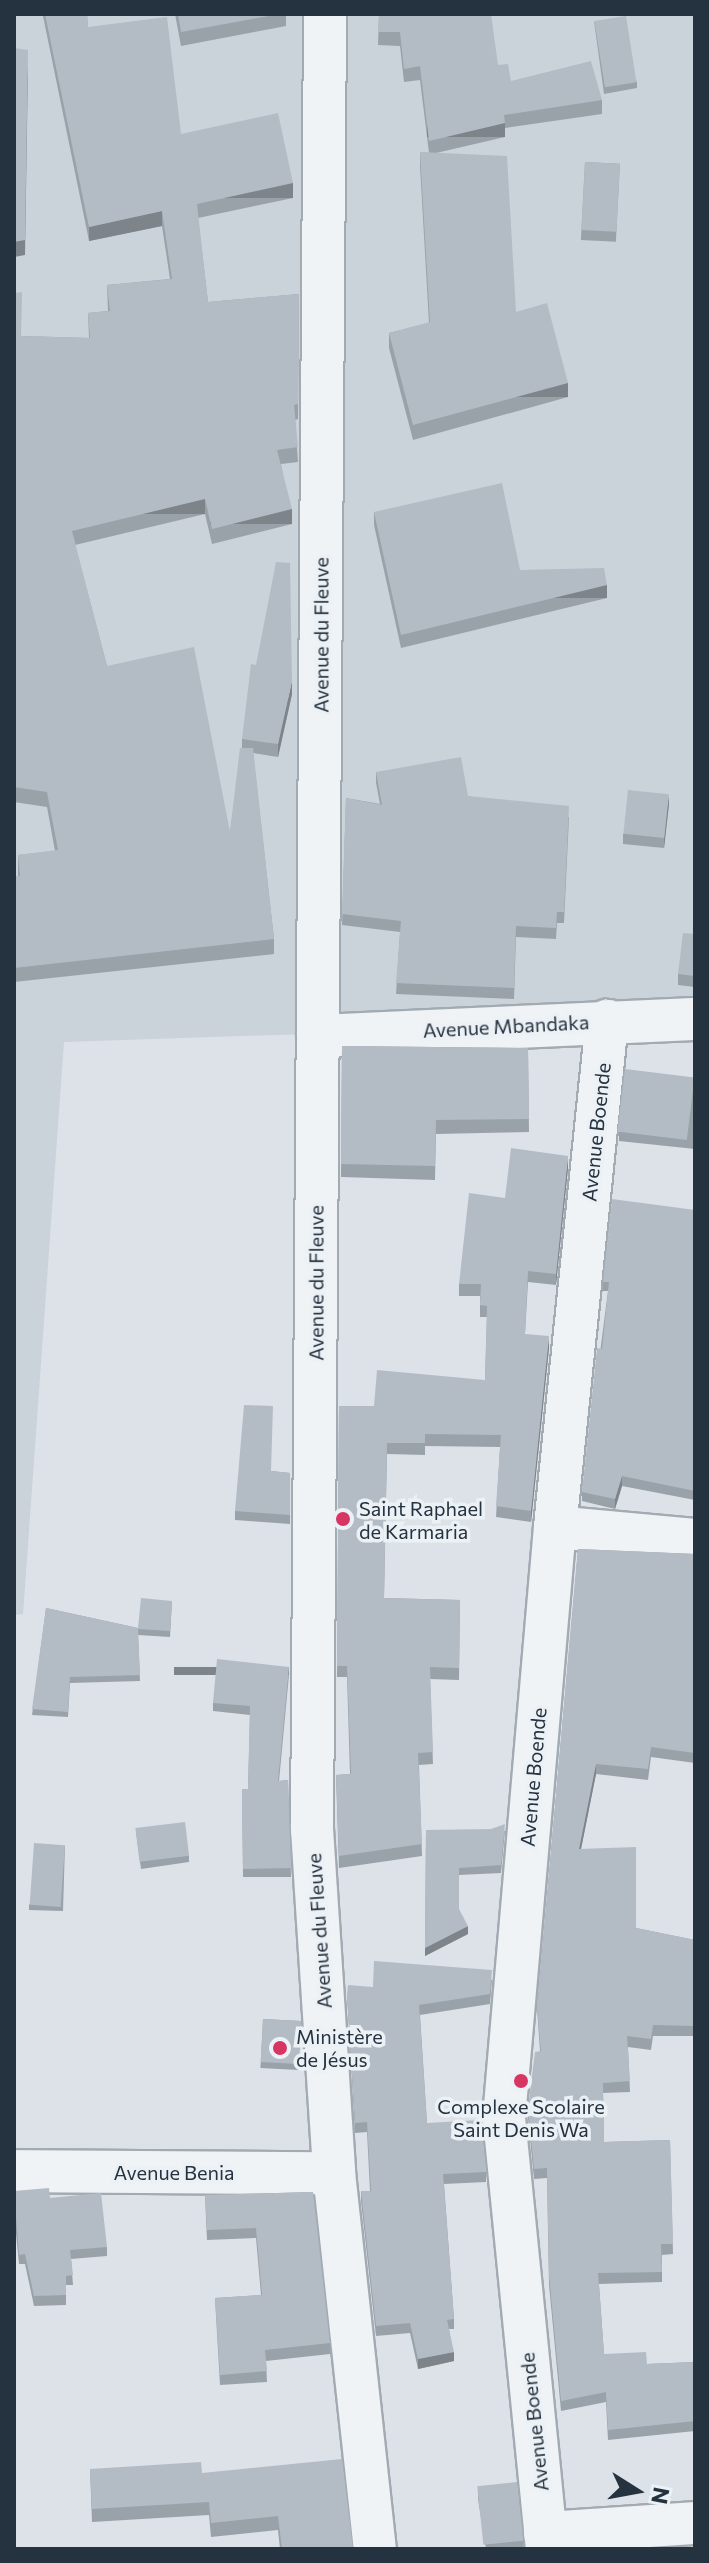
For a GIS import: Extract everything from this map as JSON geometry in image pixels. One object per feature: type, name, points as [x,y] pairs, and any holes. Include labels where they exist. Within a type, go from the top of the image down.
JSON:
[{"type":"street","name":"Avenue du Fleuve","points":[[325,14],[312,1829],[334,2173],[375,2549]]},
{"type":"street","name":"Avenue Mbandaka","points":[[318,1036],[695,1019]]},
{"type":"street","name":"Avenue Boende","points":[[546,2541],[504,2118],[555,1527],[607,1021]]},
{"type":"street","points":[[555,1527],[695,1540]]},
{"type":"street","name":"Avenue Benia","points":[[14,2171],[334,2173]]},
{"type":"street","points":[[546,2541],[695,2523]]},
{"type":"shaded area","points":[[14,14],[695,14],[695,1021],[64,1042],[23,1614],[14,1615]]},
{"type":"building","points":[[45,14],[87,14],[88,27],[167,17],[181,134],[278,113],[293,183],[197,204],[208,302],[299,294],[298,404],[294,405],[298,447],[277,450],[292,509],[212,529],[205,499],[72,531],[107,666],[194,647],[230,832],[240,748],[253,748],[274,939],[14,968],[14,876],[20,876],[18,855],[58,850],[47,792],[14,787],[14,293],[22,292],[21,336],[90,338],[88,313],[110,311],[107,285],[172,279],[162,211],[89,227]]},
{"type":"building","points":[[178,14],[280,14],[181,32]]},
{"type":"building","points":[[379,14],[491,14],[498,65],[508,64],[511,81],[591,61],[602,100],[504,115],[505,123],[429,141],[420,66],[404,69],[400,32],[378,32]]},
{"type":"building","points":[[626,16],[636,82],[605,87],[594,21]]},
{"type":"building","points":[[14,48],[28,50],[25,240],[14,242]]},
{"type":"building","points":[[420,152],[507,156],[516,312],[547,303],[568,383],[413,425],[389,333],[430,322]]},
{"type":"building","points":[[585,162],[620,164],[616,232],[581,230]]},
{"type":"building","points":[[502,483],[520,570],[604,568],[607,585],[401,635],[374,512]]},
{"type":"building","points":[[276,562],[290,563],[292,681],[278,744],[242,739],[251,664],[256,665]]},
{"type":"building","points":[[461,757],[468,796],[569,806],[564,912],[557,912],[556,928],[516,926],[514,988],[396,983],[401,921],[342,914],[346,798],[382,805],[376,772]]},
{"type":"building","points":[[628,790],[669,794],[664,838],[623,834]]},
{"type":"building","points":[[683,933],[695,934],[695,976],[678,974]]},
{"type":"building","points":[[342,1046],[528,1048],[529,1119],[436,1120],[435,1166],[341,1164]]},
{"type":"building","points":[[625,1069],[694,1078],[687,1140],[617,1132]]},
{"type":"building","points":[[511,1148],[568,1156],[556,1274],[528,1271],[525,1334],[549,1336],[531,1511],[496,1506],[501,1435],[425,1434],[425,1443],[387,1443],[384,1598],[460,1600],[459,1668],[430,1667],[433,1752],[418,1753],[422,1844],[339,1856],[336,1775],[351,1774],[347,1666],[337,1666],[339,1406],[374,1406],[377,1370],[485,1380],[487,1306],[480,1305],[481,1284],[459,1284],[469,1193],[505,1198]]},
{"type":"building","points":[[612,1199],[695,1210],[695,1491],[622,1476],[615,1499],[582,1492],[597,1348],[602,1349],[609,1282],[603,1282]]},
{"type":"building","points":[[244,1405],[273,1406],[271,1471],[290,1473],[290,1515],[235,1511]]},
{"type":"building","points":[[578,1549],[695,1554],[695,1753],[651,1747],[648,1769],[596,1764],[579,1849],[636,1847],[636,1928],[695,1940],[695,2026],[653,2025],[651,2039],[627,2036],[630,2081],[603,2083],[604,2142],[670,2140],[673,2244],[661,2244],[662,2272],[598,2273],[604,2354],[646,2352],[647,2364],[695,2362],[695,2421],[608,2430],[606,2392],[561,2401],[549,2275],[547,2168],[534,2169],[528,2108],[535,2052],[541,2051],[537,2008]]},
{"type":"building","points":[[141,1598],[172,1601],[170,1631],[138,1629],[140,1675],[70,1677],[68,1712],[32,1709],[46,1608],[138,1628]]},
{"type":"building","points":[[217,1659],[289,1667],[278,1781],[288,1780],[291,1868],[243,1869],[242,1789],[248,1789],[250,1706],[213,1703]]},
{"type":"building","points":[[185,1822],[189,1856],[140,1862],[135,1828]]},
{"type":"building","points":[[505,1824],[501,1865],[459,1868],[459,1909],[468,1926],[425,1948],[426,1830],[491,1829]]},
{"type":"building","points":[[34,1843],[65,1845],[61,1907],[30,1905]]},
{"type":"building","points":[[374,1961],[492,1970],[490,1994],[419,2005],[427,2123],[481,2120],[486,2172],[443,2174],[454,2319],[447,2320],[454,2352],[418,2359],[410,2323],[376,2326],[361,2191],[371,2191],[367,2122],[355,2123],[347,1995],[348,1985],[373,1987]]},
{"type":"building","points":[[263,2019],[301,2021],[299,2064],[261,2062]]},
{"type":"building","points":[[49,2188],[50,2198],[101,2193],[107,2247],[70,2250],[73,2275],[66,2276],[66,2295],[34,2296],[25,2254],[19,2255],[14,2191]]},
{"type":"building","points":[[313,2192],[330,2343],[265,2350],[267,2371],[220,2375],[215,2298],[262,2295],[256,2228],[207,2230],[205,2195]]},
{"type":"building","points":[[342,2459],[353,2549],[282,2549],[278,2516],[211,2523],[209,2502],[92,2509],[90,2469],[201,2462],[202,2473]]},
{"type":"building","points":[[517,2482],[523,2541],[483,2545],[477,2486]]},
{"type":"place","name":"Saint Raphael de Karmaria","points":[[343,1519]]},
{"type":"place","name":"Ministère de Jésus","points":[[280,2048]]},
{"type":"place","name":"Complexe Scolaire Saint Denis Wa","points":[[521,2081]]}]
